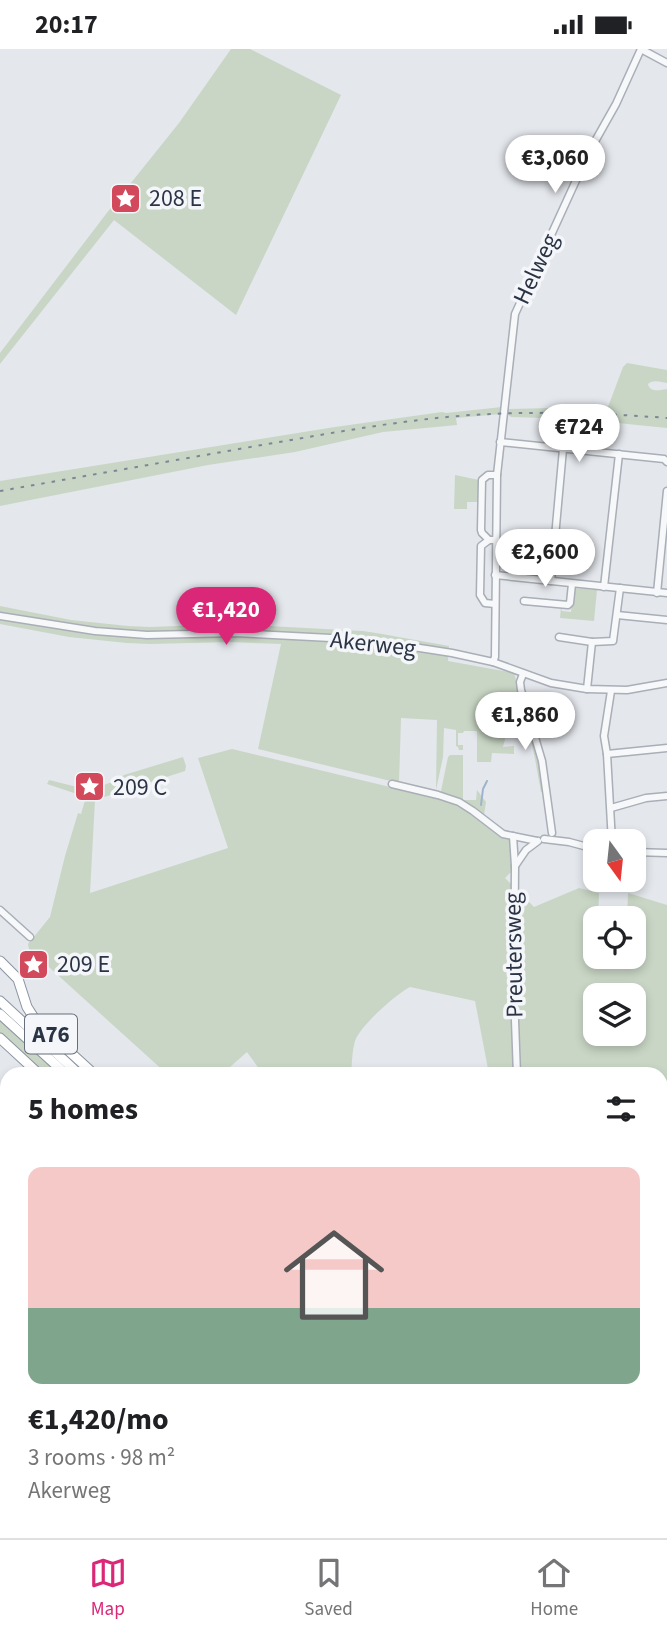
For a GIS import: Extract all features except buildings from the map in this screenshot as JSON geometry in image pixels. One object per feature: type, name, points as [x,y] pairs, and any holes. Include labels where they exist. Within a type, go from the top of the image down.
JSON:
[{"type":"highway","name":"A76","points":[[0,961],[18,979],[27,1007],[36,1021],[86,1067]]},
{"type":"highway","name":"A76","points":[[0,1001],[71,1067]]},
{"type":"highway","name":"A76","points":[[0,1014],[58,1067]]},
{"type":"highway","name":"A76","points":[[0,1038],[31,1067]]},
{"type":"street","points":[[641,49],[667,63]]},
{"type":"street","name":"Helweg","points":[[492,540],[513,325],[519,303],[589,152],[612,112],[641,49]]},
{"type":"street","points":[[500,442],[664,459],[667,462]]},
{"type":"street","points":[[551,581],[563,449]]},
{"type":"street","points":[[604,587],[619,454]]},
{"type":"street","points":[[492,540],[481,533],[482,480],[488,475],[497,475]]},
{"type":"street","points":[[657,593],[667,491]]},
{"type":"street","points":[[492,540],[495,575],[493,662]]},
{"type":"street","points":[[492,540],[481,546],[480,595],[485,603],[495,604]]},
{"type":"street","points":[[495,575],[667,593]]},
{"type":"street","points":[[524,601],[568,605],[572,584]]},
{"type":"street","points":[[559,637],[592,642],[613,641],[620,588]]},
{"type":"street","points":[[617,615],[667,620]]},
{"type":"street","name":"Akerweg","points":[[0,616],[120,633],[235,633],[375,642],[493,662],[551,683],[587,689],[611,691],[667,683]]},
{"type":"street","points":[[587,689],[592,642]]},
{"type":"street","points":[[523,674],[520,690],[542,761],[552,834]]},
{"type":"street","points":[[611,691],[604,736],[612,829]]},
{"type":"street","points":[[607,754],[667,748]]},
{"type":"street","points":[[392,784],[459,802],[502,833],[583,846]]},
{"type":"street","points":[[611,808],[646,798],[667,796]]},
{"type":"street","points":[[515,866],[526,850],[552,834],[569,842]]},
{"type":"street","name":"Preutersweg","points":[[513,836],[517,1067]]},
{"type":"street","points":[[646,852],[667,853]]},
{"type":"street","points":[[0,910],[30,937]]},
{"type":"green space","points":[[231,49],[250,49],[341,95],[236,315],[114,220],[0,364],[0,353],[179,123]]},
{"type":"green space","points":[[627,363],[667,370],[667,383],[655,381],[648,384],[653,390],[667,389],[667,428],[578,419],[511,417],[507,414],[507,409],[608,407]]},
{"type":"green space","points":[[502,407],[501,414],[456,418],[457,425],[383,432],[295,452],[208,465],[0,506],[0,481],[335,427],[442,412]]},
{"type":"green space","points":[[455,475],[479,480],[478,502],[467,502],[467,509],[454,509]]},
{"type":"green space","points":[[574,588],[597,590],[594,621],[560,618],[561,607],[562,611],[571,612]]},
{"type":"green space","points":[[0,606],[71,620],[128,626],[230,624],[363,631],[449,646],[448,661],[514,673],[540,763],[544,791],[541,792],[529,733],[507,731],[503,747],[514,746],[514,754],[492,753],[491,762],[477,762],[477,731],[458,733],[458,745],[463,745],[463,750],[459,750],[456,746],[456,730],[444,728],[443,757],[436,790],[437,720],[401,718],[399,783],[258,749],[281,644],[150,644],[69,637],[0,624]]},
{"type":"green space","points":[[232,749],[444,800],[468,811],[499,834],[511,838],[512,871],[505,878],[534,907],[579,888],[583,889],[583,893],[599,893],[598,906],[583,906],[583,969],[646,969],[646,906],[628,906],[628,893],[667,905],[667,1067],[488,1067],[475,1001],[410,987],[379,1011],[358,1035],[353,1049],[352,1067],[258,1067],[247,1052],[230,1067],[159,1067],[29,949],[28,944],[50,917],[65,856],[78,813],[81,814],[86,797],[47,784],[49,780],[89,790],[118,780],[124,775],[183,757],[185,771],[95,800],[90,893],[228,848],[198,758]]},
{"type":"green space","points":[[450,755],[463,755],[463,800],[476,800],[477,790],[486,802],[484,815],[441,791]]},
{"type":"green space","points":[[0,1019],[54,1067],[38,1067],[0,1034]]},
{"type":"waterway","points":[[481,805],[487,781]]},
{"type":"railway","points":[[0,491],[336,432],[444,417],[545,413],[667,418]]},
{"type":"place","name":"208 E","points":[[126,198]]},
{"type":"place","name":"209 C","points":[[90,787]]},
{"type":"place","name":"209 E","points":[[34,964]]}]
